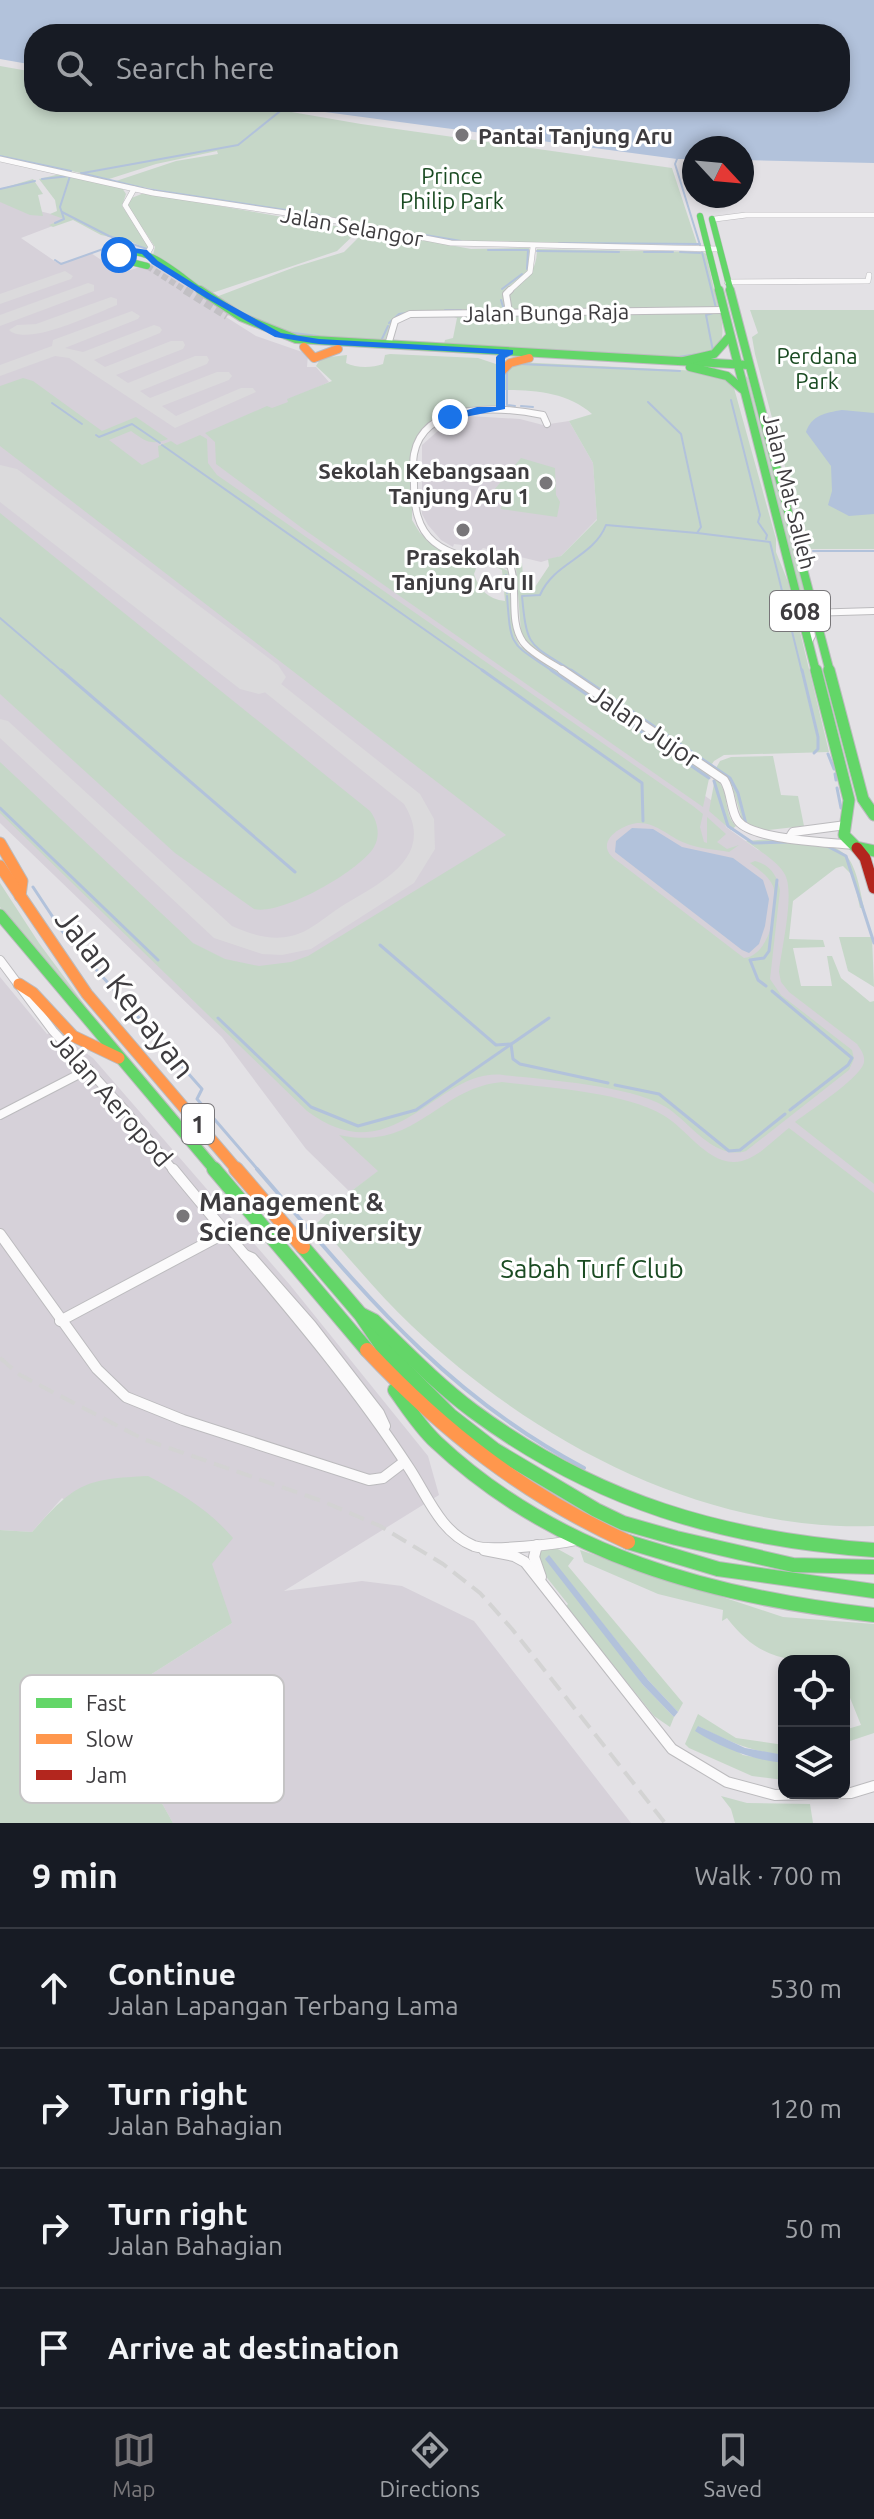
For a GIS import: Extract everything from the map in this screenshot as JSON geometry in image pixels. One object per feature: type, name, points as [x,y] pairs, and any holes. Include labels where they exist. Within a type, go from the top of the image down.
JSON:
[{"type":"main road","name":"Jalan Mat Salleh","points":[[710,216],[723,310],[730,336],[744,367],[744,391],[849,800],[846,824]]},
{"type":"main road","name":"Jalan Mat Salleh","points":[[713,249],[727,282],[744,367],[863,799],[874,816]]},
{"type":"main road","points":[[147,260],[278,335],[388,345],[503,361],[687,364],[727,376],[744,391]]},
{"type":"main road","points":[[227,316],[272,340],[304,347],[314,358],[338,349],[484,356],[503,361],[529,358],[744,367]]},
{"type":"main road","points":[[687,364],[714,354],[730,336]]},
{"type":"main road","name":"608","points":[[874,816],[854,818],[846,824],[844,835],[865,858],[874,888]]},
{"type":"main road","points":[[0,843],[22,881],[20,896]]},
{"type":"main road","points":[[854,846],[874,851]]},
{"type":"main road","name":"Jalan Kepayan","points":[[0,866],[87,994],[361,1315],[384,1349],[450,1415],[569,1496],[623,1523],[719,1550],[793,1565],[874,1567]]},
{"type":"main road","name":"Jalan Kepayan","points":[[0,915],[417,1406],[504,1476],[559,1510],[617,1537],[710,1568],[780,1582],[874,1591]]},
{"type":"main road","points":[[19,984],[31,990],[79,1042],[120,1058]]},
{"type":"main road","points":[[361,1315],[374,1321],[435,1380],[475,1413],[554,1467],[593,1486],[652,1511],[707,1528],[780,1543],[874,1550]]},
{"type":"main road","points":[[373,1354],[409,1413],[478,1482],[536,1520],[661,1574],[822,1611],[874,1615]]},
{"type":"street","name":"Jalan Selangor","points":[[0,159],[134,189],[326,219],[451,243],[713,249]]},
{"type":"street","points":[[134,189],[125,205],[151,247],[147,260]]},
{"type":"street","points":[[710,216],[874,215]]},
{"type":"street","points":[[509,312],[506,294],[522,283],[533,267],[533,247]]},
{"type":"street","points":[[727,282],[868,281],[869,275]]},
{"type":"street","name":"Jalan Bunga Raja","points":[[388,345],[395,321],[406,315],[723,310]]},
{"type":"street","points":[[503,361],[501,409],[543,415],[547,424]]},
{"type":"street","name":"Jalan Jujor","points":[[501,409],[460,413],[440,422],[421,437],[414,453],[414,517],[423,531],[440,546],[472,559],[506,564],[513,568],[519,635],[524,644],[718,775],[730,789],[740,825],[755,833],[791,836]]},
{"type":"street","points":[[808,643],[812,636],[807,616],[814,613],[874,611]]},
{"type":"street","points":[[791,836],[793,832],[826,830],[846,824]]},
{"type":"street","points":[[791,836],[854,846]]},
{"type":"street","name":"Jalan Aeropod","points":[[0,960],[53,1031],[89,1069],[370,1411],[441,1521],[460,1540],[476,1547]]},
{"type":"street","points":[[0,1115],[89,1069]]},
{"type":"street","points":[[60,1321],[225,1233]]},
{"type":"street","points":[[0,1234],[60,1321],[110,1385],[126,1397],[369,1480],[383,1478],[404,1462]]},
{"type":"street","points":[[476,1547],[564,1544],[577,1540]]},
{"type":"street","points":[[537,1545],[534,1557],[544,1585]]},
{"type":"street","points":[[476,1547],[514,1556],[525,1562],[672,1749],[727,1782],[775,1795],[851,1793],[874,1786]]},
{"type":"shaded area","points":[[0,201],[71,219],[21,238],[56,262],[65,263],[91,253],[120,273],[154,263],[234,313],[226,317],[256,336],[308,354],[307,367],[316,367],[329,382],[294,398],[227,465],[721,807],[726,827],[758,850],[836,867],[792,901],[783,977],[874,1049],[874,1321],[497,1086],[350,1192],[306,1149],[222,1037],[0,823]]},
{"type":"shaded area","name":"Sekolah Kebangsaan Tanjung Aru 1","points":[[469,416],[520,419],[543,425],[569,421],[593,463],[597,519],[561,556],[541,562],[483,548],[476,555],[461,551],[462,545],[454,544],[453,547],[441,540],[428,525],[422,514],[422,445],[449,421]]},
{"type":"shaded area","points":[[0,977],[47,1034],[56,1032],[93,1058],[290,1285],[428,1456],[439,1495],[284,1591],[362,1581],[402,1586],[474,1621],[631,1823],[173,1823],[162,1803],[284,1803],[284,1675],[150,1675],[232,1623],[62,1498],[32,1532],[0,1530]]},
{"type":"green space","name":"Prince Philip Park","points":[[0,66],[24,70],[24,112],[291,112],[672,168],[682,208],[685,208],[697,244],[460,242],[113,182],[176,161],[218,154],[217,151],[156,164],[109,179],[0,156]]},
{"type":"green space","points":[[60,174],[122,188],[126,194],[122,206],[149,246],[147,249],[101,235],[73,220],[53,227],[49,225],[64,219],[50,214],[57,211],[55,200],[39,179]]},
{"type":"green space","points":[[33,179],[43,194],[38,195],[43,216],[30,215],[0,202],[0,189]]},
{"type":"green space","points":[[144,193],[359,230],[337,251],[209,294],[162,265],[153,255],[155,247],[128,206],[129,199]]},
{"type":"green space","points":[[370,230],[471,249],[529,248],[529,267],[523,277],[507,290],[506,310],[418,313],[393,321],[385,341],[298,337],[260,324],[216,297],[344,252]]},
{"type":"green space","points":[[537,249],[703,252],[718,307],[511,310],[509,295],[532,270]]},
{"type":"green space","name":"Perdana Park","points":[[750,310],[874,310],[874,549],[807,549],[755,354],[752,337],[758,333]]},
{"type":"green space","points":[[720,313],[722,336],[716,349],[678,358],[444,344],[445,340],[453,338],[457,318],[451,316]]},
{"type":"green space","points":[[347,355],[346,363],[369,367],[383,364],[385,355],[478,358],[496,364],[496,406],[438,420],[413,444],[412,520],[420,533],[438,548],[463,559],[494,564],[508,571],[515,636],[520,646],[710,774],[703,807],[302,528],[216,464],[215,442],[205,433],[267,406],[272,408],[288,402],[287,399],[332,381],[316,366],[321,358]],"holes":[[[477,566],[494,566],[502,570],[505,601],[485,593],[474,574]]]},
{"type":"green space","points":[[517,362],[700,371],[723,376],[734,388],[776,539],[776,552],[788,582],[829,752],[724,755],[710,767],[527,643],[521,632],[516,568],[513,563],[522,563],[524,592],[531,593],[549,566],[548,559],[561,556],[597,520],[593,463],[569,421],[592,414],[563,397],[505,390],[503,373]]},
{"type":"green space","points":[[743,373],[748,378],[809,610],[804,610]]},
{"type":"green space","points":[[23,378],[33,381],[102,431],[136,417],[168,439],[148,441],[131,431],[109,440],[142,465],[159,457],[158,446],[171,441],[177,445],[200,435],[207,439],[208,463],[217,475],[693,806],[703,814],[700,827],[707,843],[707,817],[726,834],[717,842],[727,849],[739,845],[729,852],[696,847],[652,825],[639,823],[613,834],[607,848],[614,858],[744,958],[753,955],[766,940],[775,906],[771,882],[750,863],[755,861],[769,868],[780,890],[770,979],[781,995],[852,1050],[854,1059],[849,1070],[746,1151],[734,1153],[712,1145],[673,1112],[648,1099],[586,1084],[503,1075],[479,1077],[390,1127],[365,1132],[338,1128],[307,1111],[0,813],[0,762],[193,943],[225,959],[259,966],[291,962],[308,956],[506,835],[0,446],[0,386]]},
{"type":"green space","points":[[521,458],[555,468],[556,495],[560,502],[557,517],[501,509],[502,502],[484,502]]},
{"type":"green space","points":[[0,513],[370,811],[378,833],[374,847],[366,857],[337,879],[300,899],[282,906],[254,909],[175,853],[0,694]]},
{"type":"green space","points":[[773,756],[781,795],[798,796],[804,826],[760,831],[744,826],[732,786],[715,770],[720,761],[731,757]]},
{"type":"green space","points":[[715,778],[723,789],[729,815],[736,826],[731,830],[709,811]]},
{"type":"green space","points":[[784,838],[821,844],[843,852],[850,860],[860,887],[864,908],[860,908],[853,876],[843,866],[836,868],[793,901],[789,939],[823,940],[825,947],[793,948],[801,986],[832,986],[827,956],[832,956],[841,978],[870,1002],[874,1001],[874,1184],[795,1122],[845,1085],[861,1068],[864,1059],[857,1044],[789,992],[781,982],[779,972],[789,893],[787,881],[776,864],[746,841]]},
{"type":"green space","points":[[0,883],[87,1008],[379,1353],[31,947],[0,907]]},
{"type":"green space","points":[[839,937],[872,937],[874,987],[848,971]]},
{"type":"green space","name":"Sabah Turf Club","points":[[502,1082],[586,1092],[647,1107],[663,1115],[713,1156],[733,1162],[756,1155],[789,1128],[874,1193],[874,1526],[810,1524],[747,1513],[685,1496],[624,1471],[566,1441],[511,1407],[412,1326],[317,1223],[378,1171],[339,1135],[366,1138],[388,1135],[408,1127],[460,1095]]},
{"type":"green space","points":[[148,1476],[194,1503],[233,1538],[212,1564],[232,1623],[150,1675],[20,1675],[20,1803],[162,1803],[173,1823],[0,1823],[0,1530],[32,1532],[70,1494],[108,1479]]},
{"type":"green space","points":[[542,1547],[556,1548],[574,1558],[568,1566],[683,1703],[678,1712],[648,1680],[548,1555],[643,1685],[674,1717],[670,1727],[654,1716],[566,1606],[568,1604],[544,1574],[538,1555]]},
{"type":"green space","points":[[580,1550],[783,1617],[874,1624],[874,1733],[850,1741],[850,1728],[861,1725],[850,1698],[850,1655],[778,1656],[753,1644],[727,1618],[722,1621],[723,1610],[658,1594],[584,1562]]},
{"type":"green space","points":[[698,1714],[736,1738],[778,1744],[778,1754],[761,1751],[698,1726],[743,1755],[778,1762],[778,1779],[752,1776],[685,1744]]},
{"type":"green space","points":[[721,1796],[747,1803],[810,1804],[813,1823],[735,1823],[731,1809]]},
{"type":"water","points":[[0,0],[874,0],[874,163],[754,160],[754,136],[682,136],[682,159],[677,159],[325,112],[850,112],[850,24],[24,24],[24,63],[0,59]]},
{"type":"water","points":[[842,410],[874,413],[874,514],[849,516],[828,505],[832,491],[831,466],[806,432],[816,418]]},
{"type":"water","points":[[632,828],[653,829],[682,847],[733,858],[763,880],[769,899],[759,944],[749,953],[742,950],[615,852],[616,841]]},
{"type":"water","points":[[549,1555],[648,1680],[678,1712],[674,1717],[643,1685],[545,1559]]},
{"type":"water","points":[[698,1726],[745,1748],[778,1754],[778,1762],[727,1748],[695,1731]]},
{"type":"waterway","points":[[83,173],[238,145],[279,112]]},
{"type":"waterway","points":[[0,156],[71,171]]},
{"type":"waterway","points":[[677,159],[675,164],[700,244]]},
{"type":"waterway","points":[[81,173],[147,189],[319,215]]},
{"type":"waterway","points":[[42,179],[70,176],[60,207],[64,219],[55,223]]},
{"type":"waterway","points":[[0,189],[35,181]]},
{"type":"waterway","points":[[62,212],[109,236],[147,249]]},
{"type":"waterway","points":[[425,235],[461,241]]},
{"type":"waterway","points":[[55,260],[61,264],[120,243]]},
{"type":"waterway","points":[[559,243],[700,244]]},
{"type":"waterway","points":[[125,266],[108,254],[128,247]]},
{"type":"waterway","points":[[488,250],[528,250],[527,269]]},
{"type":"waterway","points":[[537,251],[619,252]]},
{"type":"waterway","points":[[644,252],[673,252]]},
{"type":"waterway","points":[[680,252],[700,253]]},
{"type":"waterway","points":[[702,252],[716,308]]},
{"type":"waterway","points":[[179,274],[209,294]]},
{"type":"waterway","points":[[502,289],[522,274]]},
{"type":"waterway","points":[[500,311],[504,310],[501,300]]},
{"type":"waterway","points":[[445,310],[461,310]]},
{"type":"waterway","points":[[389,323],[399,314],[422,311]]},
{"type":"waterway","points":[[713,313],[706,315],[713,351]]},
{"type":"waterway","points":[[381,341],[388,326]]},
{"type":"waterway","points":[[286,332],[318,336]]},
{"type":"waterway","points":[[678,357],[698,354]]},
{"type":"waterway","points":[[519,364],[680,371]]},
{"type":"waterway","points":[[507,371],[507,405],[515,406]]},
{"type":"waterway","points":[[731,400],[760,515],[758,522],[767,535],[766,539]]},
{"type":"waterway","points":[[648,402],[681,434],[701,527],[697,533]]},
{"type":"waterway","points":[[52,403],[82,424]]},
{"type":"waterway","points":[[521,406],[533,407]]},
{"type":"waterway","points":[[96,435],[99,437],[132,424],[160,443]]},
{"type":"waterway","points":[[162,445],[485,672]]},
{"type":"waterway","points":[[573,672],[533,644],[526,627],[522,596],[540,595],[554,575],[592,545],[606,525],[697,533]]},
{"type":"waterway","points":[[697,533],[770,542],[802,672]]},
{"type":"waterway","points":[[813,551],[874,551]]},
{"type":"waterway","points":[[506,575],[507,593]]},
{"type":"waterway","points":[[507,596],[510,626],[516,643],[554,672]]},
{"type":"waterway","points":[[0,618],[63,672]]},
{"type":"waterway","points":[[61,670],[295,872]]},
{"type":"waterway","points":[[482,670],[642,783],[643,821]]},
{"type":"waterway","points":[[551,670],[709,778]]},
{"type":"waterway","points":[[802,670],[818,737],[818,749],[814,753]]},
{"type":"waterway","points":[[573,672],[730,778],[738,793],[746,824]]},
{"type":"waterway","points":[[828,754],[834,769]]},
{"type":"waterway","points":[[835,774],[836,780]]},
{"type":"waterway","points":[[714,781],[728,826],[753,843],[787,842]]},
{"type":"waterway","points":[[837,788],[841,808]]},
{"type":"waterway","points":[[0,808],[158,960]]},
{"type":"waterway","points":[[827,846],[846,856],[874,943]]},
{"type":"waterway","points":[[766,986],[758,980],[750,960],[764,958],[769,951],[777,880]]},
{"type":"waterway","points":[[33,887],[62,931],[202,1089],[197,1099],[259,1171]]},
{"type":"waterway","points":[[380,945],[496,1045],[511,1044]]},
{"type":"waterway","points":[[772,991],[852,1058],[848,1065],[790,1110]]},
{"type":"waterway","points":[[218,1018],[311,1107],[358,1126],[416,1110],[511,1044]]},
{"type":"waterway","points":[[511,1044],[549,1018]]},
{"type":"waterway","points":[[511,1044],[513,1059],[520,1064],[608,1083]]},
{"type":"waterway","points":[[615,1085],[659,1094],[729,1151],[740,1150],[785,1114]]},
{"type":"waterway","points":[[257,1169],[368,1296],[445,1372],[533,1438],[584,1468]]},
{"type":"taxiway","points":[[0,299],[65,276]]},
{"type":"taxiway","points":[[0,321],[88,288]]},
{"type":"taxiway","points":[[17,330],[38,329],[111,302]]},
{"type":"taxiway","points":[[59,344],[132,316]]},
{"type":"taxiway","points":[[81,359],[154,330]]},
{"type":"taxiway","points":[[103,374],[177,345]]},
{"type":"taxiway","points":[[0,371],[54,351],[74,354],[81,359]]},
{"type":"taxiway","points":[[81,359],[103,374]]},
{"type":"taxiway","points":[[127,390],[201,360]]},
{"type":"taxiway","points":[[103,374],[175,423],[247,392]]},
{"type":"taxiway","points":[[149,405],[223,376]]},
{"type":"taxiway","points":[[0,726],[223,932],[262,945],[292,945],[302,943],[406,877],[423,849],[425,829],[412,799],[259,677]]},
{"type":"runway","points":[[0,479],[259,677]]},
{"type":"tunnel","points":[[147,266],[188,292]]},
{"type":"tunnel","points":[[185,290],[227,316]]},
{"type":"railway","points":[[0,1358],[20,1375],[143,1439],[322,1501],[380,1526],[443,1564],[480,1593],[512,1629],[665,1823]]},
{"type":"traffic: fast","points":[[700,216],[849,800],[844,835],[856,847],[874,851]]},
{"type":"traffic: fast","points":[[712,219],[863,799],[874,815]]},
{"type":"traffic: fast","points":[[147,266],[123,260],[119,255],[129,250],[143,252],[241,317],[296,339],[748,365]]},
{"type":"traffic: fast","points":[[684,361],[714,354],[730,336]]},
{"type":"traffic: fast","points":[[690,367],[727,376],[742,389]]},
{"type":"traffic: fast","points":[[0,915],[367,1350]]},
{"type":"traffic: fast","points":[[303,1247],[361,1315],[384,1349],[450,1415],[495,1450],[596,1510],[623,1523],[676,1538],[793,1565],[874,1567]]},
{"type":"traffic: fast","points":[[362,1315],[374,1321],[434,1379],[473,1411],[566,1471],[614,1494],[713,1527],[819,1546],[874,1550]]},
{"type":"traffic: fast","points":[[395,1390],[430,1436],[482,1482],[532,1516],[584,1544],[697,1584],[755,1598],[874,1615]]},
{"type":"traffic: fast","points":[[628,1542],[718,1569],[874,1591]]},
{"type":"traffic: slow","points":[[304,347],[314,358],[338,349]]},
{"type":"traffic: slow","points":[[501,372],[510,363],[529,358]]},
{"type":"traffic: slow","points":[[0,843],[22,881],[20,896]]},
{"type":"traffic: slow","points":[[0,866],[87,994],[303,1247]]},
{"type":"traffic: slow","points":[[19,984],[33,993],[73,1036],[119,1058]]},
{"type":"traffic: slow","points":[[367,1350],[425,1409],[487,1461],[554,1506],[628,1542]]},
{"type":"traffic: jam","points":[[857,848],[865,858],[874,888]]},
{"type":"place","name":"Pantai Tanjung Aru","points":[[462,135]]},
{"type":"place","name":"Sekolah Kebangsaan Tanjung Aru 1","points":[[546,483]]},
{"type":"place","name":"Prasekolah Tanjung Aru II","points":[[463,530]]},
{"type":"place","name":"Management & Science University","points":[[183,1216]]},
{"type":"route","points":[[119,255],[134,249],[144,252],[155,263],[209,297],[278,335],[319,341],[510,352],[503,353],[500,363],[501,409],[477,410],[450,417]]}]
